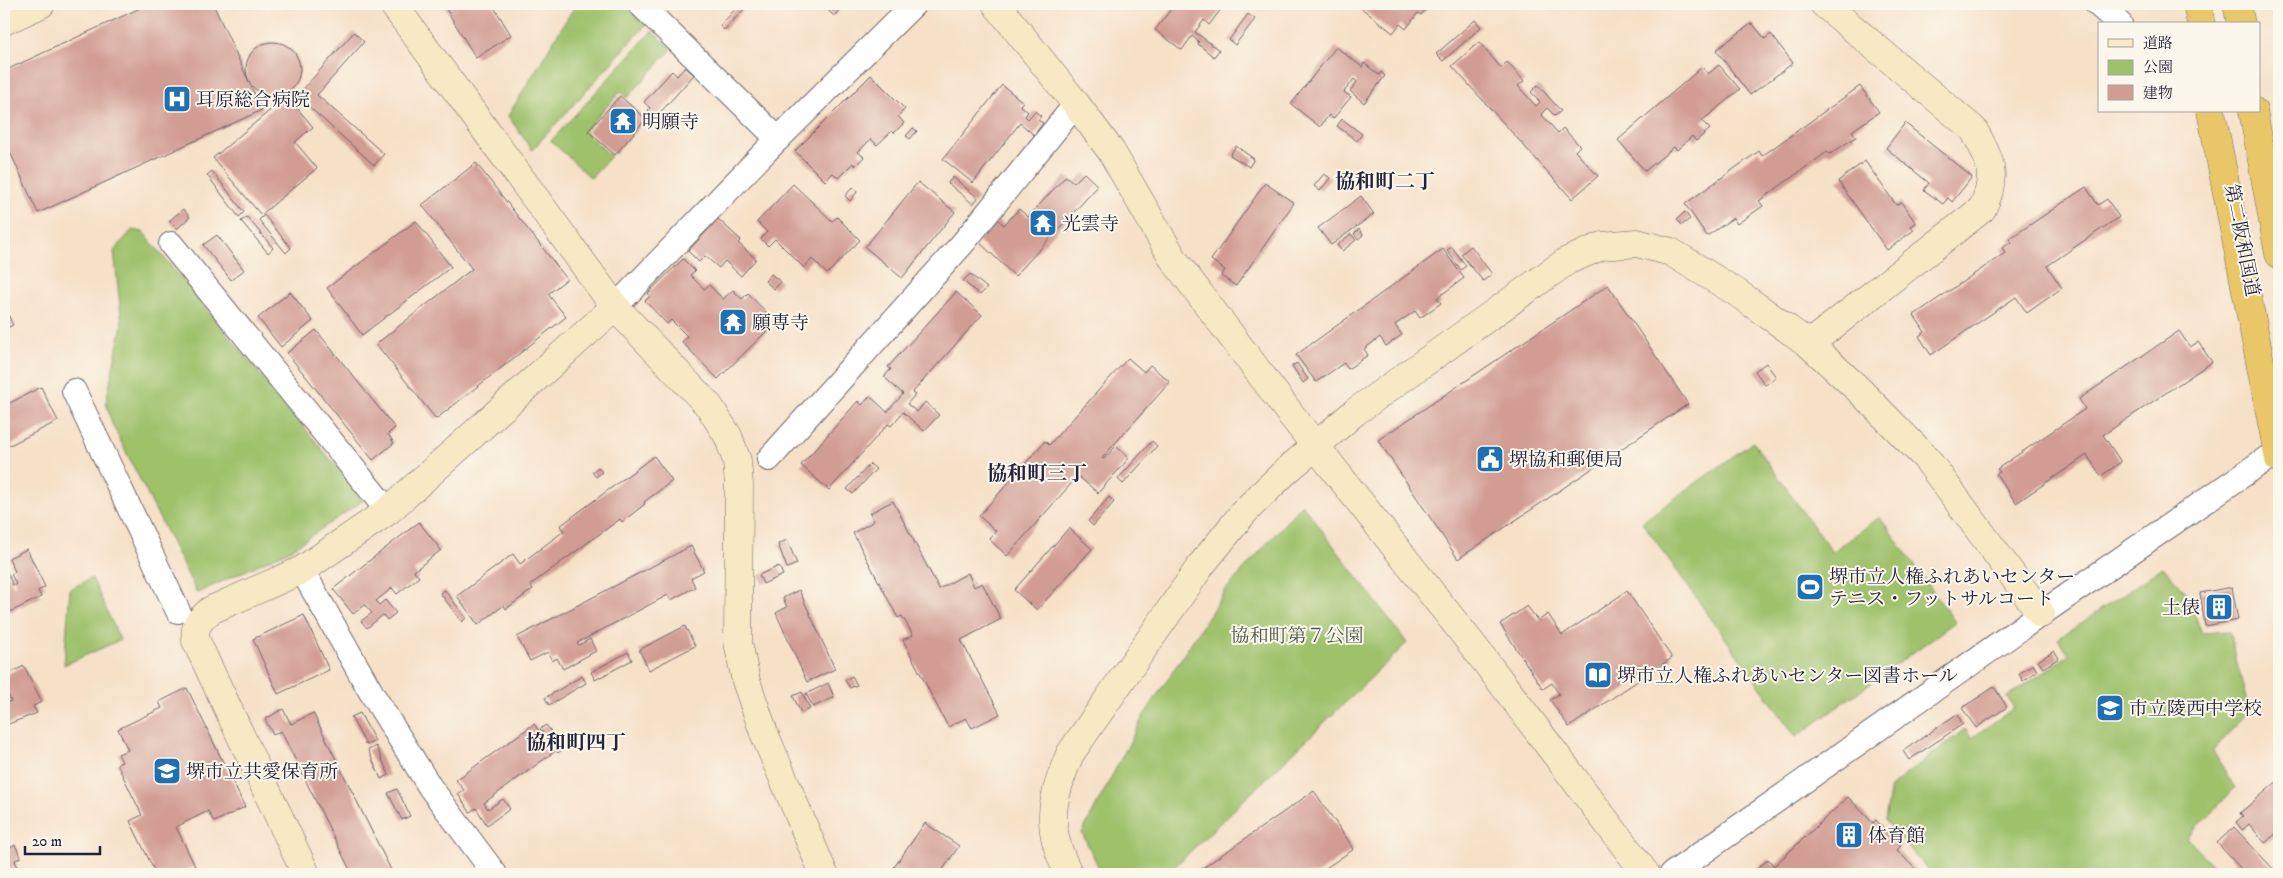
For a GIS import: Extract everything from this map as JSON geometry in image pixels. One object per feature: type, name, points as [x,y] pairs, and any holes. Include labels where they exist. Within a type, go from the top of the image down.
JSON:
[{"type":"highway","points":[[2191,4],[2195,22]]},
{"type":"highway","points":[[2197,4],[2201,22]]},
{"type":"highway","points":[[2232,4],[2236,22]]},
{"type":"highway","points":[[2237,4],[2240,22]]},
{"type":"highway","points":[[2211,112],[2279,447]]},
{"type":"highway","name":"第二阪和国道","points":[[2218,112],[2279,447]]},
{"type":"highway","name":"第二阪和国道","points":[[2253,112],[2279,254]]},
{"type":"highway","points":[[2258,112],[2279,218]]},
{"type":"street","points":[[4,21],[41,4]]},
{"type":"street","points":[[393,4],[616,306],[709,406],[731,444],[737,461],[739,485],[738,642],[746,681],[764,733],[824,874]]},
{"type":"street","points":[[640,4],[778,139]]},
{"type":"street","points":[[306,874],[247,753],[196,641],[194,632],[199,620],[211,610],[302,570],[388,511],[616,306],[778,139],[914,4]]},
{"type":"street","points":[[996,4],[1111,151],[1174,260],[1315,445],[1482,657],[1646,874]]},
{"type":"street","points":[[2097,4],[2118,22]]},
{"type":"street","points":[[1809,344],[1982,210],[1990,193],[1992,176],[1987,154],[1973,129],[1835,7]]},
{"type":"street","points":[[769,459],[963,243],[1076,104]]},
{"type":"street","points":[[1069,874],[1055,842],[1052,819],[1057,785],[1070,754],[1208,556],[1244,511],[1315,445],[1354,412],[1567,261],[1602,246],[1637,243],[1671,252],[1736,292],[1809,344],[1860,390],[1926,458],[2041,614]]},
{"type":"street","points":[[171,244],[388,511]]},
{"type":"street","points":[[74,391],[178,611]]},
{"type":"street","points":[[1672,874],[2279,447]]},
{"type":"street","points":[[302,570],[371,692],[430,787],[495,874]]},
{"type":"green space","points":[[576,4],[625,4],[646,25],[532,150],[508,116]]},
{"type":"green space","points":[[652,31],[672,49],[627,98],[620,92],[584,131],[611,156],[591,178],[551,141]]},
{"type":"green space","points":[[132,230],[143,232],[364,500],[290,550],[197,593],[112,424],[106,402],[122,324],[114,251]]},
{"type":"green space","name":"堺市立人権ふれあいセンター テニス・フットサルコート","points":[[1753,442],[1832,552],[1880,517],[1955,622],[1796,737],[1642,522]]},
{"type":"green space","name":"協和町第７公園","points":[[1302,504],[1407,643],[1167,874],[1102,874],[1082,833],[1143,717],[1225,591]]},
{"type":"green space","name":"市立陵西中学校","points":[[2163,567],[2186,593],[2202,633],[2229,631],[2249,711],[2213,751],[2235,788],[2187,838],[2221,874],[1932,874],[1885,820],[1891,786],[1965,729],[1972,738],[2014,708],[2007,697],[2069,655],[2058,639]]},
{"type":"green space","points":[[92,578],[120,640],[64,665],[70,589]]},
{"type":"building","points":[[149,4],[213,4],[262,110],[38,213],[4,139],[4,71]]},
{"type":"building","points":[[443,4],[492,4],[511,35],[476,58]]},
{"type":"building","points":[[740,4],[749,4],[724,30],[720,26]]},
{"type":"building","points":[[821,4],[845,4],[834,16]]},
{"type":"building","points":[[1175,4],[1225,4],[1209,25],[1204,20],[1195,32],[1219,50],[1214,57],[1198,44],[1199,42],[1192,36],[1182,50],[1155,30]]},
{"type":"building","points":[[1362,4],[1427,4],[1429,6],[1421,15],[1418,13],[1406,29],[1400,24],[1393,33],[1360,7]]},
{"type":"building","points":[[2271,4],[2279,4],[2279,15],[2274,16]]},
{"type":"building","points":[[1248,14],[1255,19],[1235,45],[1229,40]]},
{"type":"building","points":[[1475,20],[1481,27],[1443,61],[1436,54]]},
{"type":"building","points":[[1752,23],[1765,39],[1771,34],[1793,63],[1750,95],[1716,50]]},
{"type":"building","points":[[354,32],[364,42],[317,95],[384,154],[374,165],[297,96]]},
{"type":"building","points":[[273,42],[283,44],[292,50],[298,59],[300,69],[298,79],[292,88],[283,94],[273,96],[263,94],[254,88],[248,79],[246,69],[248,59],[254,50],[263,44]]},
{"type":"building","points":[[1479,42],[1501,68],[1507,62],[1524,81],[1518,86],[1536,106],[1540,102],[1531,92],[1538,85],[1561,111],[1555,116],[1547,108],[1541,114],[1558,133],[1563,128],[1580,146],[1575,151],[1598,176],[1572,199],[1452,66]]},
{"type":"building","points":[[1336,47],[1362,67],[1364,63],[1379,75],[1381,72],[1385,76],[1364,103],[1350,91],[1357,82],[1354,79],[1344,92],[1351,97],[1333,119],[1329,115],[1320,127],[1291,104]]},
{"type":"building","points":[[1719,65],[1740,89],[1702,121],[1710,129],[1696,141],[1692,136],[1677,150],[1674,147],[1645,171],[1618,140],[1702,67],[1708,74]]},
{"type":"building","points":[[685,67],[694,75],[656,117],[648,110],[650,108],[644,102],[672,71],[677,76]]},
{"type":"building","points":[[871,75],[905,109],[898,116],[904,123],[877,145],[871,139],[858,152],[864,157],[855,166],[853,163],[838,178],[833,173],[825,181],[795,151]]},
{"type":"building","points":[[1002,85],[1023,102],[1020,105],[1028,112],[1025,116],[1028,119],[1035,111],[1041,116],[1038,120],[1043,123],[1034,135],[1020,123],[973,183],[943,159]]},
{"type":"building","points":[[1860,86],[1879,112],[1852,131],[1856,137],[1830,154],[1827,152],[1759,201],[1763,206],[1737,224],[1733,218],[1707,236],[1685,204],[1759,151],[1762,156]]},
{"type":"building","points":[[287,96],[313,127],[295,142],[317,168],[261,215],[213,158]]},
{"type":"building","points":[[620,96],[646,119],[615,155],[588,131]]},
{"type":"building","points":[[1342,119],[1362,134],[1357,141],[1337,126]]},
{"type":"building","points":[[1905,123],[1972,177],[1952,202],[1948,198],[1943,204],[1924,190],[1929,183],[1886,148]]},
{"type":"building","points":[[913,128],[917,131],[910,139],[906,136]]},
{"type":"building","points":[[1236,146],[1254,159],[1249,167],[1230,155]]},
{"type":"building","points":[[1865,161],[1896,205],[1901,202],[1916,223],[1911,226],[1914,230],[1887,250],[1838,181]]},
{"type":"building","points":[[476,163],[567,279],[548,294],[566,317],[436,419],[376,344],[472,269],[422,205]]},
{"type":"building","points":[[212,171],[244,212],[239,217],[207,175]]},
{"type":"building","points":[[1084,173],[1098,186],[1015,276],[978,241],[998,220],[1004,225],[1019,209],[1028,217],[1066,176],[1074,183]]},
{"type":"building","points":[[1324,174],[1330,178],[1320,191],[1314,186]]},
{"type":"building","points":[[953,177],[978,198],[973,204],[948,183]]},
{"type":"building","points":[[918,182],[955,212],[902,278],[865,247]]},
{"type":"building","points":[[1265,183],[1294,203],[1236,286],[1221,276],[1225,270],[1211,260]]},
{"type":"building","points":[[793,184],[832,221],[837,217],[860,240],[827,274],[812,259],[804,268],[775,239],[768,246],[761,239],[767,232],[757,222]]},
{"type":"building","points":[[853,187],[857,192],[850,201],[845,196]]},
{"type":"building","points":[[2086,187],[2098,205],[2107,199],[2119,217],[2047,266],[2062,288],[2027,313],[2016,297],[1931,355],[1919,336],[1925,332],[1914,315],[2005,253],[2002,248],[2011,242],[2009,239]]},
{"type":"building","points":[[1361,196],[1374,214],[1331,245],[1318,228]]},
{"type":"building","points":[[183,209],[190,217],[177,229],[169,221]]},
{"type":"building","points":[[1685,212],[1690,219],[1682,225],[1677,219]]},
{"type":"building","points":[[264,215],[291,248],[286,253],[259,220]]},
{"type":"building","points":[[247,217],[273,248],[268,253],[241,221]]},
{"type":"building","points":[[718,219],[741,240],[738,243],[756,259],[741,276],[725,261],[719,268],[705,256],[699,262],[688,251]]},
{"type":"building","points":[[416,221],[451,267],[362,335],[327,288]]},
{"type":"building","points":[[1359,229],[1363,235],[1358,239],[1354,234]]},
{"type":"building","points":[[1351,234],[1356,240],[1342,251],[1337,245]]},
{"type":"building","points":[[217,235],[244,270],[231,280],[203,245]]},
{"type":"building","points":[[1471,246],[1492,274],[1483,281],[1461,254]]},
{"type":"building","points":[[1452,247],[1466,266],[1461,270],[1447,250]]},
{"type":"building","points":[[1443,249],[1464,278],[1437,298],[1441,303],[1420,318],[1415,311],[1395,325],[1402,335],[1386,346],[1380,337],[1364,349],[1368,355],[1348,369],[1344,363],[1316,382],[1296,355]]},
{"type":"building","points":[[683,259],[695,271],[690,275],[704,289],[709,285],[723,299],[733,290],[742,299],[748,293],[766,312],[761,317],[771,327],[718,379],[682,342],[687,336],[671,320],[667,324],[645,301],[650,296],[648,293]]},
{"type":"building","points":[[771,274],[781,282],[774,289],[765,281]]},
{"type":"building","points":[[970,274],[987,288],[980,295],[963,281]]},
{"type":"building","points":[[1608,285],[1688,404],[1458,559],[1378,440]]},
{"type":"building","points":[[290,292],[313,321],[281,347],[258,318]]},
{"type":"building","points":[[956,292],[982,315],[912,393],[915,395],[907,404],[917,412],[925,402],[939,415],[924,431],[903,412],[891,426],[888,424],[829,490],[801,465],[858,401],[862,405],[870,396],[887,412],[903,394],[884,377],[891,369],[888,367]]},
{"type":"building","points":[[4,306],[13,325],[4,329]]},
{"type":"building","points":[[316,330],[395,428],[388,434],[394,443],[373,460],[287,353]]},
{"type":"building","points":[[2179,331],[2190,347],[2198,342],[2212,362],[2103,435],[2121,462],[2101,476],[2087,455],[2016,503],[1996,474],[2000,472],[1997,469],[2085,409],[2079,399]]},
{"type":"building","points":[[1128,358],[1144,372],[1150,365],[1170,382],[1102,458],[1104,459],[1116,446],[1129,458],[1098,493],[1078,476],[1007,556],[989,539],[996,531],[979,516],[1045,441],[1049,445]]},
{"type":"building","points":[[1297,363],[1308,379],[1303,383],[1292,366]]},
{"type":"building","points":[[1766,363],[1776,377],[1765,385],[1755,371]]},
{"type":"building","points":[[41,387],[58,421],[4,448],[4,406]]},
{"type":"building","points":[[1152,441],[1157,446],[1123,484],[1118,479]]},
{"type":"building","points":[[654,456],[672,481],[644,502],[645,504],[622,522],[620,519],[530,585],[533,589],[506,609],[504,605],[478,625],[457,596],[513,554],[520,564],[564,531],[560,526]]},
{"type":"building","points":[[870,464],[876,469],[853,494],[847,489]]},
{"type":"building","points":[[598,467],[602,472],[596,477],[592,472]]},
{"type":"building","points":[[1109,497],[1114,502],[1093,526],[1088,521]]},
{"type":"building","points":[[893,501],[939,589],[968,573],[974,587],[982,583],[1001,619],[961,640],[1000,714],[972,728],[966,718],[948,727],[903,640],[913,635],[902,616],[898,618],[853,533],[874,521],[870,513]]},
{"type":"building","points":[[419,522],[441,550],[414,571],[419,577],[397,594],[392,588],[376,601],[379,605],[385,600],[396,613],[387,620],[383,615],[367,628],[361,621],[372,613],[365,605],[353,614],[333,589]]},
{"type":"building","points":[[1069,528],[1092,549],[1037,610],[1014,590]]},
{"type":"building","points":[[787,540],[797,564],[787,568],[778,544]]},
{"type":"building","points":[[691,546],[704,571],[691,578],[695,587],[671,600],[668,595],[577,643],[579,645],[590,639],[596,651],[563,669],[557,658],[552,661],[548,652],[530,661],[517,637]]},
{"type":"building","points":[[27,549],[45,587],[38,591],[41,597],[10,612],[6,604],[4,605],[4,573],[7,572],[13,586],[16,584],[11,574],[15,572],[9,558]]},
{"type":"building","points":[[779,566],[783,575],[763,584],[759,575]]},
{"type":"building","name":"土俵","points":[[2232,587],[2238,620],[2205,626],[2200,593]]},
{"type":"building","points":[[445,590],[466,618],[462,622],[440,593]]},
{"type":"building","points":[[799,590],[835,669],[807,682],[776,613],[787,607],[783,598]]},
{"type":"building","points":[[1627,591],[1672,658],[1569,727],[1550,700],[1559,694],[1552,683],[1543,689],[1500,624],[1527,606],[1538,621],[1548,614],[1562,635]]},
{"type":"building","points":[[304,615],[329,670],[278,694],[253,639]]},
{"type":"building","points":[[685,626],[695,646],[649,670],[639,650]]},
{"type":"building","points":[[2054,651],[2059,658],[2043,668],[2038,661]]},
{"type":"building","points":[[628,652],[632,660],[595,680],[591,672]]},
{"type":"building","points":[[2033,664],[2037,671],[2023,681],[2019,674]]},
{"type":"building","points":[[24,666],[42,702],[33,706],[37,713],[6,725],[4,722],[4,693],[8,702],[11,701],[5,688],[7,686],[4,676]]},
{"type":"building","points":[[582,676],[586,683],[549,705],[545,698]]},
{"type":"building","points":[[852,676],[857,685],[850,688],[845,680]]},
{"type":"building","points":[[828,683],[834,697],[813,707],[806,694]]},
{"type":"building","points":[[1994,687],[2007,707],[1976,728],[1962,708]]},
{"type":"building","points":[[187,688],[245,807],[214,822],[208,811],[176,827],[195,866],[177,874],[156,874],[130,821],[142,815],[117,764],[122,762],[118,754],[128,750],[118,729],[162,708],[159,702]]},
{"type":"building","points":[[802,692],[810,709],[801,713],[793,696]]},
{"type":"building","points":[[283,709],[291,724],[313,713],[393,874],[352,874],[281,731],[273,735],[265,719]]},
{"type":"building","points":[[360,713],[375,741],[366,745],[351,717]]},
{"type":"building","points":[[1957,714],[1963,724],[1909,760],[1903,751]]},
{"type":"building","points":[[534,724],[554,752],[484,803],[488,809],[503,799],[510,809],[487,825],[476,808],[470,812],[458,794],[464,790],[456,780]]},
{"type":"building","points":[[546,725],[564,748],[558,753],[540,729]]},
{"type":"building","points":[[376,746],[389,775],[381,779],[368,750]]},
{"type":"building","points":[[2279,780],[2279,831],[2265,843],[2249,824],[2242,830],[2236,822],[2243,816],[2240,813]]},
{"type":"building","points":[[397,789],[410,816],[402,820],[388,793]]},
{"type":"building","points":[[1314,791],[1354,849],[1317,874],[1194,874]]},
{"type":"building","name":"体育館","points":[[1848,797],[1873,823],[1876,820],[1901,846],[1897,850],[1920,874],[1752,874],[1768,859],[1774,866]]},
{"type":"building","points":[[925,823],[959,846],[940,874],[890,873]]},
{"type":"building","points":[[2234,827],[2278,874],[2246,874],[2217,843]]},
{"type":"building","points":[[4,840],[8,849],[15,845],[21,857],[15,860],[17,866],[4,871]]},
{"type":"place","name":"耳原総合病院","points":[[177,99]]},
{"type":"place","name":"明願寺","points":[[623,121]]},
{"type":"place","name":"光雲寺","points":[[1043,223]]},
{"type":"place","name":"願専寺","points":[[733,322]]},
{"type":"place","name":"堺協和郵便局","points":[[1490,459]]},
{"type":"place","name":"堺市立人権ふれあいセンター テニス・フットサルコート","points":[[1810,587]]},
{"type":"place","name":"土俵","points":[[2219,607]]},
{"type":"place","name":"堺市立人権ふれあいセンター図書ホール","points":[[1598,675]]},
{"type":"place","name":"市立陵西中学校","points":[[2110,708]]},
{"type":"place","name":"堺市立共愛保育所","points":[[167,771]]},
{"type":"place","name":"体育館","points":[[1849,835]]},
{"type":"district","name":"協和町二丁","points":[[1385,181]]},
{"type":"district","name":"協和町三丁","points":[[1037,473]]},
{"type":"district","name":"協和町四丁","points":[[576,742]]}]
